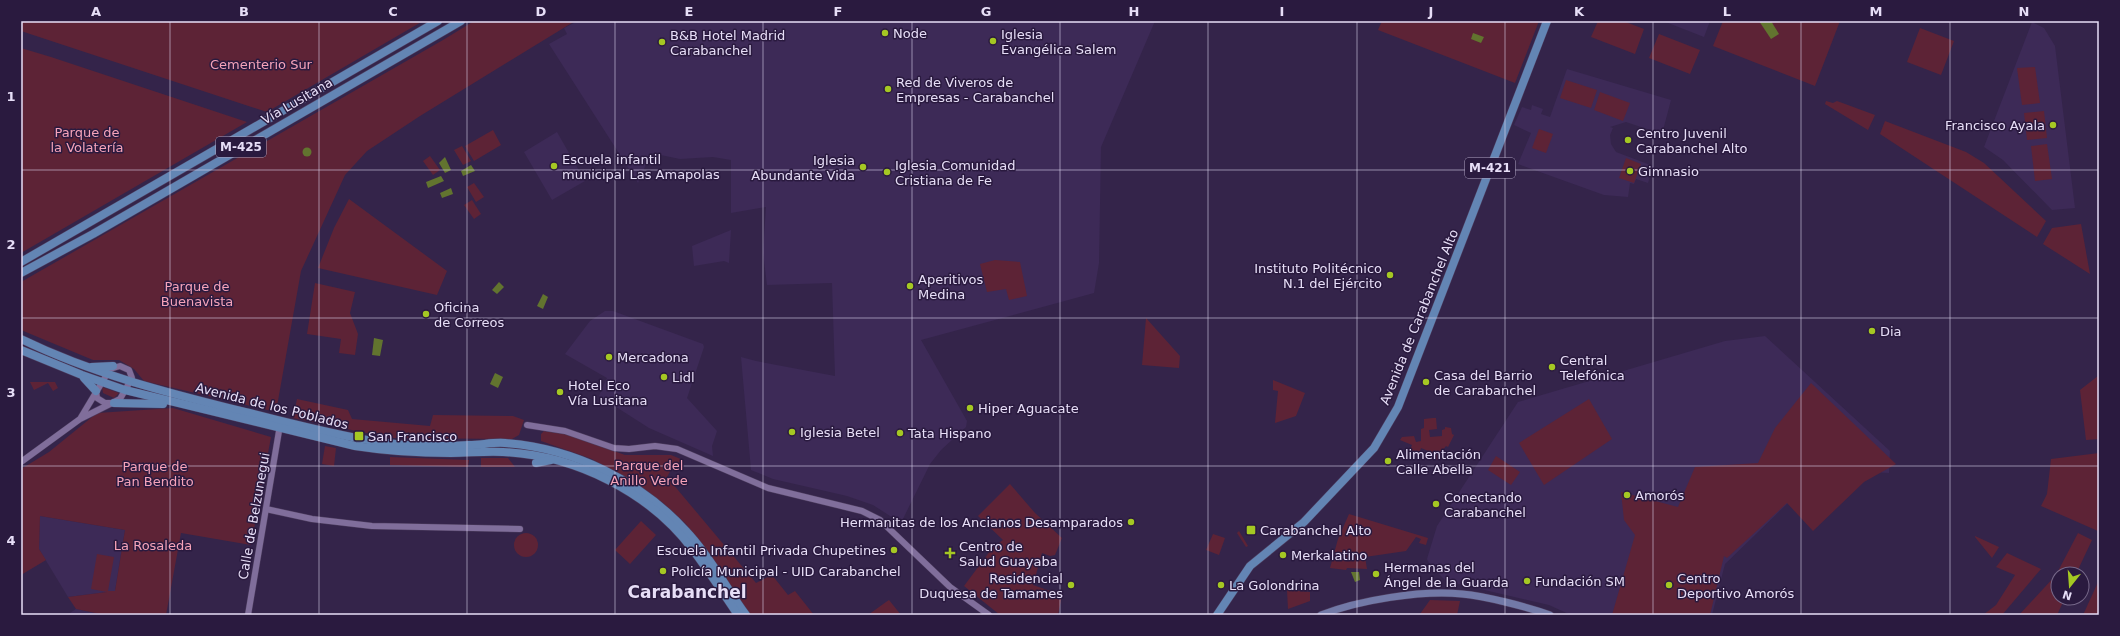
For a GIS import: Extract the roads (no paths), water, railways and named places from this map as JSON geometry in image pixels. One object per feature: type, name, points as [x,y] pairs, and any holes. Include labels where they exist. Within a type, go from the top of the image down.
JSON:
[{"type":"main road","name":"Vía Lusitana","points":[[21,262],[438,21]]},
{"type":"main road","name":"Vía Lusitana","points":[[21,273],[93,234],[461,21]]},
{"type":"main road","name":"Avenida de Carabanchel Alto","points":[[1217,615],[1250,566],[1304,522],[1374,448],[1398,407],[1547,21]]},
{"type":"main road","points":[[21,339],[85,367],[131,380]]},
{"type":"main road","name":"Avenida de los Poblados","points":[[21,350],[82,376],[125,390],[280,425],[383,442],[503,447],[553,451],[592,464],[629,484],[653,500],[688,532],[746,615]]},
{"type":"main road","points":[[85,367],[113,366]]},
{"type":"main road","points":[[82,376],[96,391]]},
{"type":"main road","name":"Avenida de los Poblados","points":[[131,380],[152,388],[280,425]]},
{"type":"main road","points":[[114,403],[183,404]]},
{"type":"main road","points":[[519,460],[503,447],[520,439]]},
{"type":"main road","points":[[538,442],[553,451]]},
{"type":"main road","name":"Avenida de los Poblados","points":[[503,447],[584,469],[631,492],[658,512],[693,549],[738,615]]},
{"type":"main road","points":[[536,464],[553,460]]},
{"type":"main road","points":[[1321,615],[1365,602],[1438,593],[1463,594],[1550,615]]},
{"type":"street","points":[[21,462],[80,419],[114,403],[120,398],[131,380],[128,370],[120,366],[113,366],[100,382],[90,405],[80,419]]},
{"type":"street","points":[[96,391],[97,398],[104,403],[114,403]]},
{"type":"street","name":"Calle de Belzunegui","points":[[248,615],[280,425]]},
{"type":"street","points":[[527,425],[564,431],[614,448],[629,449],[655,446],[677,448],[762,486],[862,511],[880,520],[951,587],[989,615]]},
{"type":"street","points":[[266,509],[312,519],[372,526],[520,529]]},
{"type":"place","name":"Node","points":[[885,33]]},
{"type":"place","name":"Iglesia Evangélica Salem","points":[[993,41]]},
{"type":"place","name":"B&B Hotel Madrid Carabanchel","points":[[662,42]]},
{"type":"place","name":"Red de Viveros de Empresas - Carabanchel","points":[[888,89]]},
{"type":"place","name":"Francisco Ayala","points":[[2053,125]]},
{"type":"place","name":"Centro Juvenil Carabanchel Alto","points":[[1628,140]]},
{"type":"place","name":"Escuela infantil municipal Las Amapolas","points":[[554,166]]},
{"type":"place","name":"Iglesia Abundante Vida","points":[[863,167]]},
{"type":"place","name":"Gimnasio","points":[[1630,171]]},
{"type":"place","name":"Iglesia Comunidad Cristiana de Fe","points":[[887,172]]},
{"type":"place","name":"Instituto Politécnico N.1 del Ejército","points":[[1390,275]]},
{"type":"place","name":"Aperitivos Medina","points":[[910,286]]},
{"type":"place","name":"Oficina de Correos","points":[[426,314]]},
{"type":"place","name":"Dia","points":[[1872,331]]},
{"type":"place","name":"Mercadona","points":[[609,357]]},
{"type":"place","name":"Central Telefónica","points":[[1552,367]]},
{"type":"place","name":"Lidl","points":[[664,377]]},
{"type":"place","name":"Casa del Barrio de Carabanchel","points":[[1426,382]]},
{"type":"place","name":"Hotel Eco Vía Lusitana","points":[[560,392]]},
{"type":"place","name":"Hiper Aguacate","points":[[970,408]]},
{"type":"place","name":"Iglesia Betel","points":[[792,432]]},
{"type":"place","name":"Tata Hispano","points":[[900,433]]},
{"type":"place","name":"San Francisco","points":[[359,436]]},
{"type":"place","name":"Alimentación Calle Abella","points":[[1388,461]]},
{"type":"place","name":"Amorós","points":[[1627,495]]},
{"type":"place","name":"Conectando Carabanchel","points":[[1436,504]]},
{"type":"place","name":"Hermanitas de los Ancianos Desamparados","points":[[1131,522]]},
{"type":"place","name":"Carabanchel Alto","points":[[1251,530]]},
{"type":"place","name":"Escuela Infantil Privada Chupetines","points":[[894,550]]},
{"type":"place","name":"Centro de Salud Guayaba","points":[[950,553]]},
{"type":"place","name":"Merkalatino","points":[[1283,555]]},
{"type":"place","name":"Policía Municipal - UID Carabanchel","points":[[663,571]]},
{"type":"place","name":"Hermanas del Ángel de la Guarda","points":[[1376,574]]},
{"type":"place","name":"Fundación SM","points":[[1527,581]]},
{"type":"place","name":"Residencial Duquesa de Tamames","points":[[1071,585]]},
{"type":"place","name":"La Golondrina","points":[[1221,585]]},
{"type":"place","name":"Centro Deportivo Amorós","points":[[1669,585]]},
{"type":"district","name":"Carabanchel","points":[[687,592]]},
{"type":"park label","name":"Cementerio Sur","points":[[261,64]]},
{"type":"park label","name":"Parque de la Volatería","points":[[87,140]]},
{"type":"park label","name":"Parque de Buenavista","points":[[197,294]]},
{"type":"park label","name":"Parque del Anillo Verde","points":[[649,472]]},
{"type":"park label","name":"Parque de Pan Bendito","points":[[155,474]]},
{"type":"park label","name":"La Rosaleda","points":[[153,545]]}]
